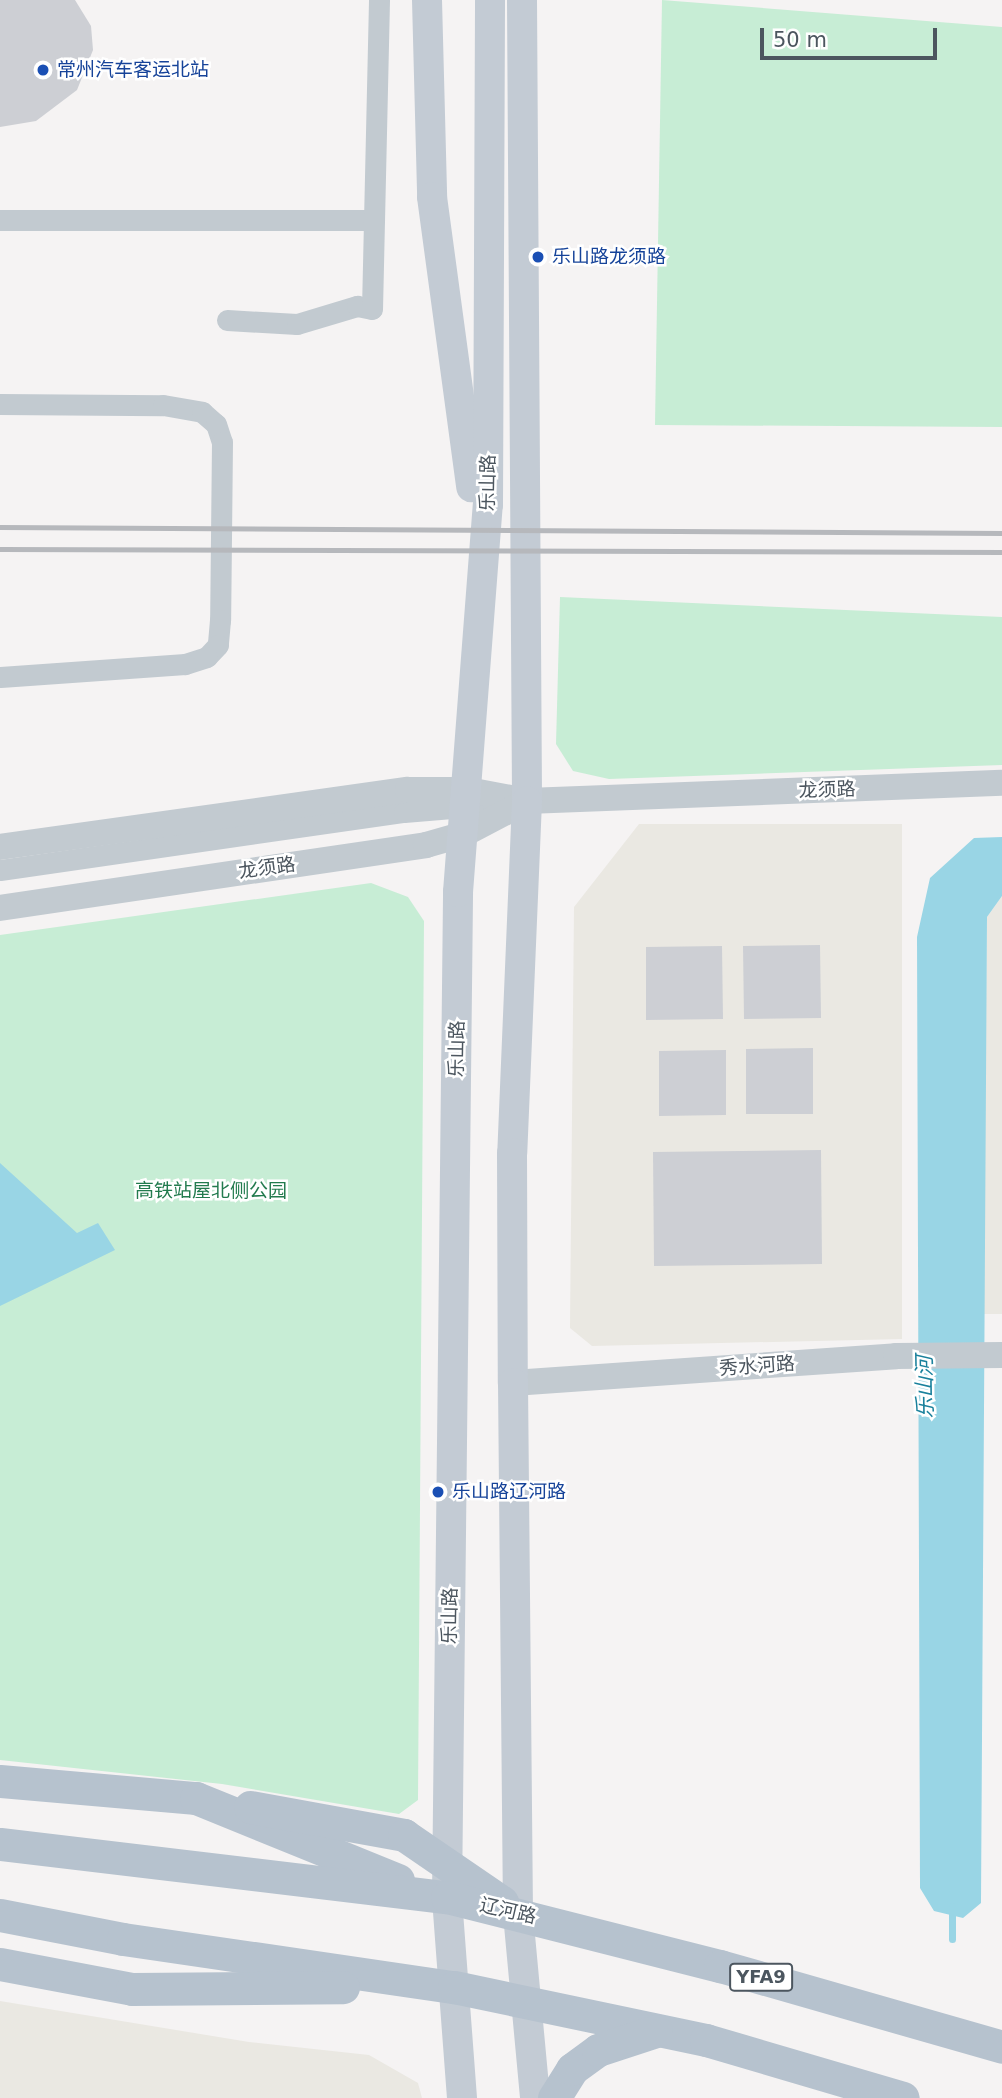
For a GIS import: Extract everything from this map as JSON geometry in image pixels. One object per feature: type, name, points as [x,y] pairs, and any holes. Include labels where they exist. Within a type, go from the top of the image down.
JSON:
[{"type":"main road","points":[[427,0],[432,197],[468,435],[481,621]]},
{"type":"main road","name":"乐山路","points":[[462,2098],[447,1897],[458,892],[481,621],[489,450],[490,0]]},
{"type":"main road","name":"乐山路","points":[[522,0],[527,802],[512,1153],[513,1383],[518,1913],[524,2003],[535,2098]]},
{"type":"main road","points":[[0,1781],[197,1798],[404,1835],[518,1913]]},
{"type":"main road","points":[[197,1798],[303,1845],[447,1897]]},
{"type":"main road","name":"辽河路","points":[[0,1844],[447,1897],[518,1913],[1002,2047]]},
{"type":"main road","points":[[0,1915],[454,1987],[659,2031],[903,2098]]},
{"type":"main road","points":[[0,1964],[132,1989],[454,1987]]},
{"type":"main road","points":[[554,2098],[572,2070],[598,2050],[659,2031]]},
{"type":"street","points":[[227,320],[297,324],[357,306],[372,309],[379,0]]},
{"type":"street","points":[[0,220],[374,220]]},
{"type":"street","points":[[0,404],[163,405],[202,412],[216,424],[222,455],[220,620],[218,645],[207,657],[185,664],[0,677]]},
{"type":"street","name":"龙须路","points":[[0,846],[408,790],[466,811],[527,802],[1002,783]]},
{"type":"street","name":"龙须路","points":[[0,908],[426,845],[466,811],[527,802]]},
{"type":"street","points":[[0,870],[466,811]]},
{"type":"street","name":"秀水河路","points":[[513,1383],[896,1356],[999,1355]]},
{"type":"shaded area","points":[[639,824],[902,824],[902,1339],[592,1346],[570,1328],[574,907]]},
{"type":"shaded area","points":[[1002,896],[1002,1314],[982,1314],[987,917]]},
{"type":"shaded area","points":[[0,2001],[249,2042],[369,2055],[418,2083],[422,2098],[0,2098]]},
{"type":"green space","points":[[662,0],[1002,27],[1002,427],[655,425]]},
{"type":"green space","points":[[560,597],[1002,617],[1002,765],[609,779],[573,771],[556,744]]},
{"type":"green space","name":"高铁站屋北侧公园","points":[[371,883],[408,897],[424,921],[418,1800],[399,1814],[222,1784],[0,1760],[0,935]]},
{"type":"water","points":[[1002,837],[1002,896],[987,917],[981,1903],[963,1918],[934,1911],[920,1888],[917,937],[930,878],[974,838]]},
{"type":"water","points":[[0,1163],[77,1233],[98,1223],[115,1250],[0,1306]]},
{"type":"building","name":"常州汽车客运北站","points":[[0,0],[75,0],[91,26],[93,50],[77,90],[36,121],[0,127]]},
{"type":"building","points":[[820,945],[821,1018],[744,1019],[743,946]]},
{"type":"building","points":[[722,946],[723,1019],[646,1020],[646,947]]},
{"type":"building","points":[[813,1048],[813,1114],[746,1114],[746,1049]]},
{"type":"building","points":[[726,1050],[726,1115],[659,1116],[659,1051]]},
{"type":"building","points":[[821,1150],[822,1264],[654,1266],[653,1152]]},
{"type":"waterway","name":"乐山河","points":[[952,1906],[952,1939]]},
{"type":"railway","points":[[0,527],[1002,533]]},
{"type":"railway","points":[[0,549],[1002,552]]},
{"type":"place","name":"常州汽车客运北站","points":[[43,70]]},
{"type":"place","name":"乐山路龙须路","points":[[538,257]]},
{"type":"place","name":"乐山路辽河路","points":[[438,1492]]}]
